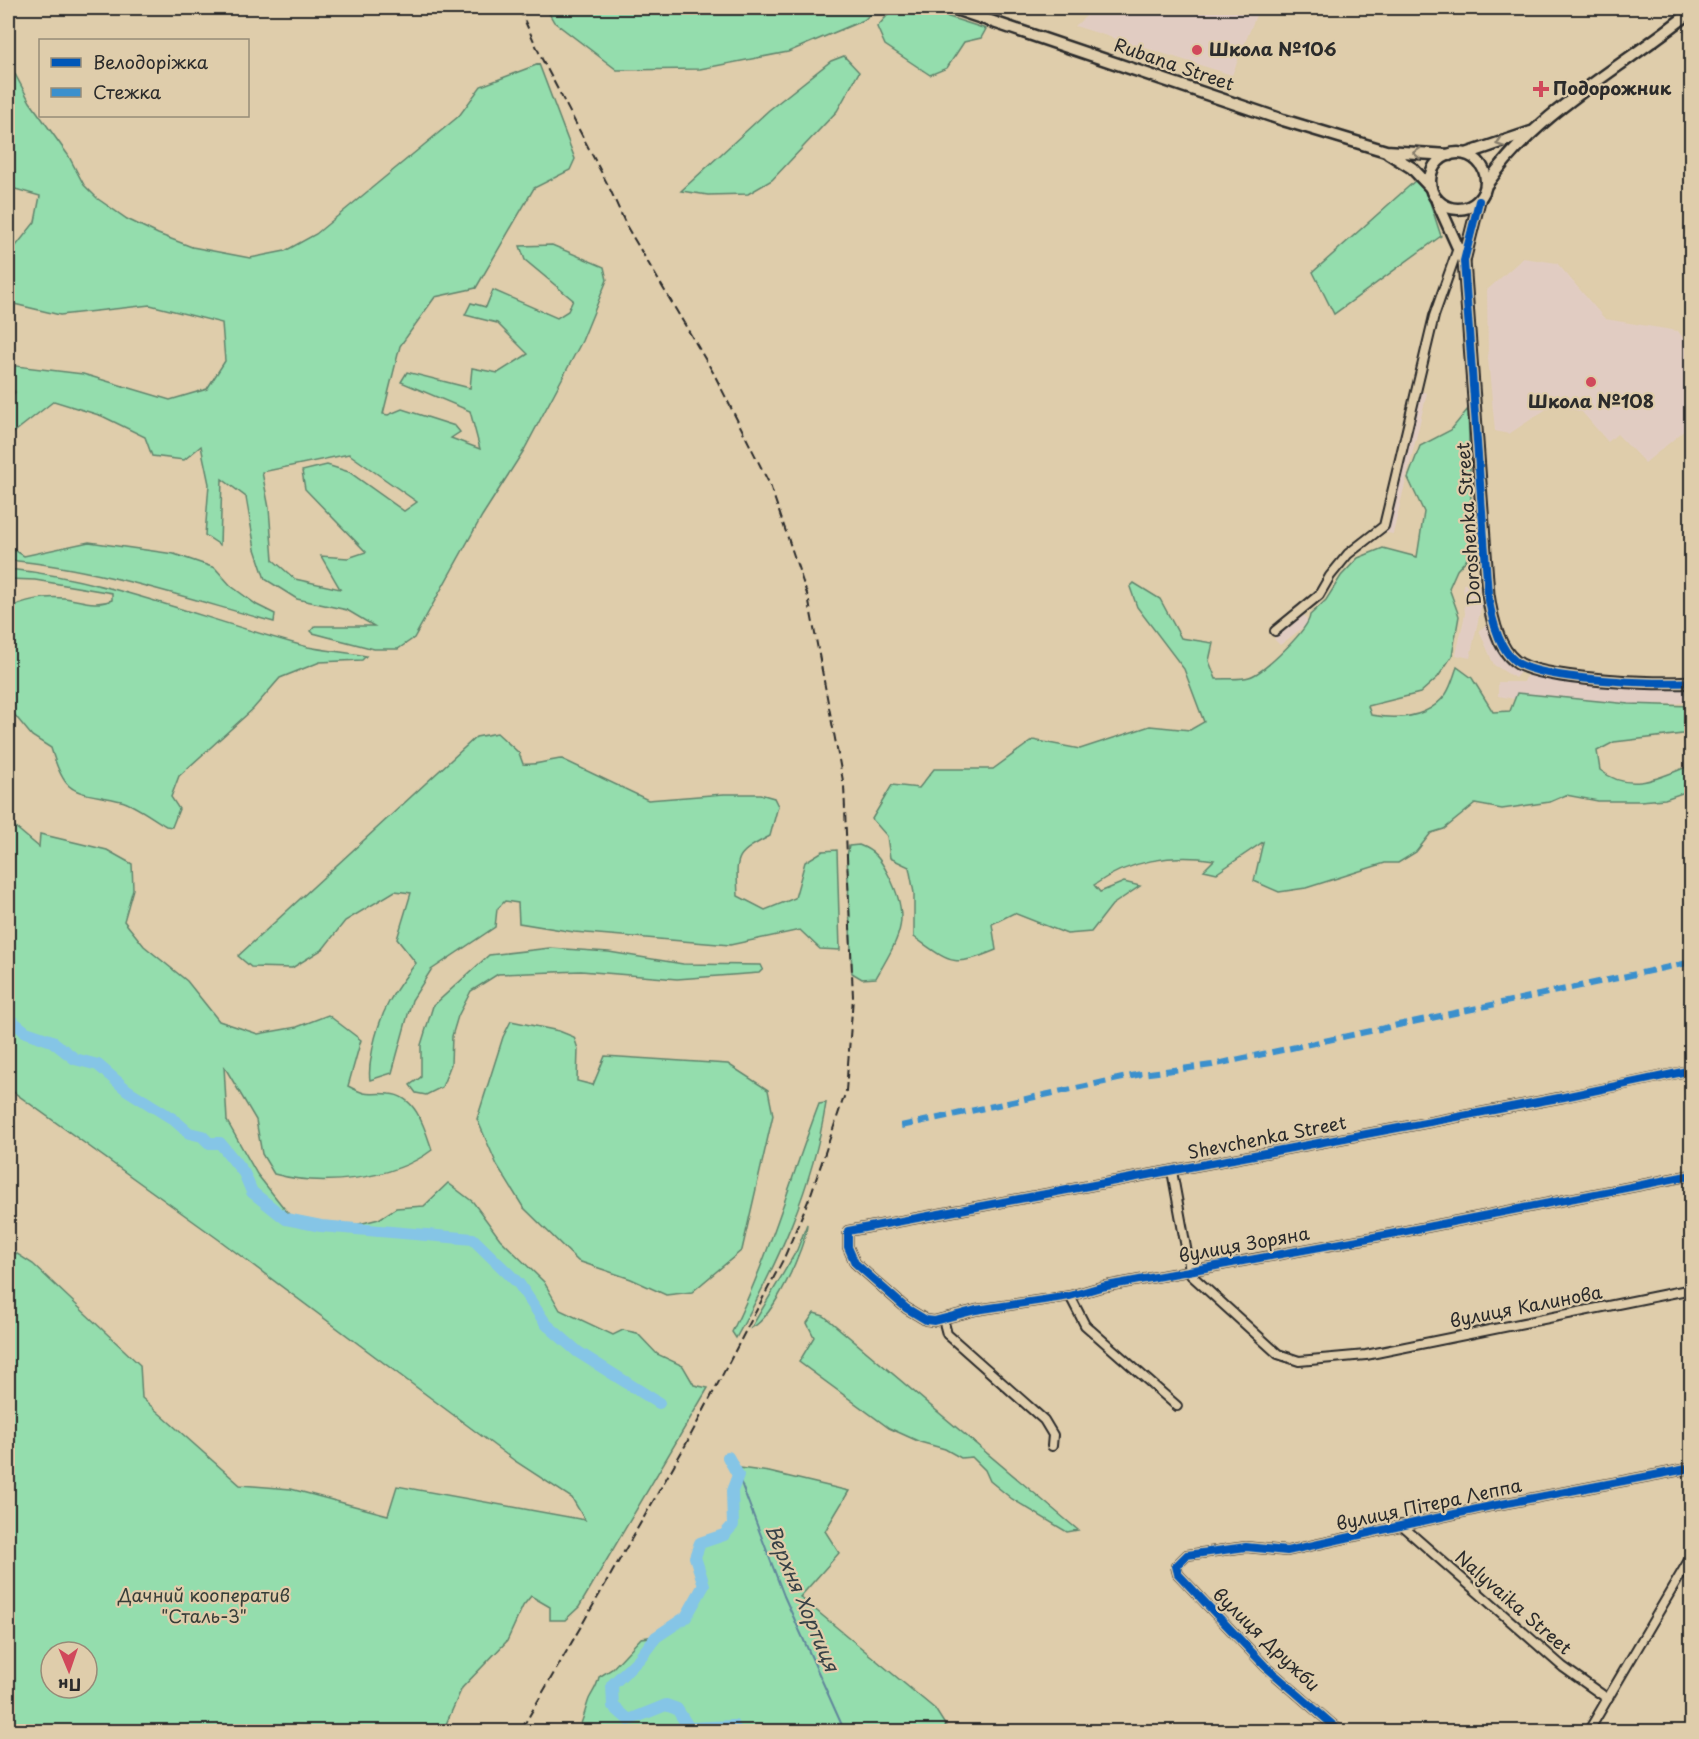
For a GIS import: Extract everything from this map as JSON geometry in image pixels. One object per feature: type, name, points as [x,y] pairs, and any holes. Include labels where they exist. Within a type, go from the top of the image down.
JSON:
[{"type":"street","name":"Rubana Street","points":[[952,8],[1283,120],[1386,151],[1449,155]]},
{"type":"street","points":[[1535,131],[1466,154],[1449,155],[1435,165],[1430,176],[1433,194],[1445,206],[1456,210],[1468,208],[1479,201],[1487,184],[1535,131],[1692,11]]},
{"type":"street","name":"Rubana Street","points":[[1386,151],[1412,168],[1433,194]]},
{"type":"street","points":[[1466,154],[1482,165],[1487,184]]},
{"type":"street","name":"Doroshenka Street","points":[[1433,194],[1464,261]]},
{"type":"street","name":"Doroshenka Street","points":[[1479,201],[1464,261],[1488,594],[1499,636],[1515,661],[1531,669],[1624,681],[1673,684],[1692,682]]},
{"type":"street","points":[[1275,631],[1319,595],[1330,576],[1348,554],[1384,526],[1434,316],[1458,248]]},
{"type":"street","name":"Shevchenka Street","points":[[848,1231],[1564,1097],[1692,1070]]},
{"type":"street","points":[[1172,1171],[1189,1270]]},
{"type":"street","name":"вулиця Зоряна","points":[[848,1231],[848,1247],[855,1263],[916,1315],[926,1320],[943,1319],[976,1310],[1070,1296],[1101,1287],[1391,1234],[1692,1175]]},
{"type":"street","name":"вулиця Калинова","points":[[1189,1270],[1194,1280],[1278,1354],[1299,1361],[1366,1355],[1692,1289]]},
{"type":"street","points":[[1070,1296],[1085,1325],[1178,1406]]},
{"type":"street","points":[[943,1319],[947,1334],[1044,1420],[1053,1435],[1052,1446]]},
{"type":"street","name":"вулиця Пітера Леппа","points":[[1176,1566],[1190,1553],[1246,1547],[1287,1551],[1692,1468]]},
{"type":"street","name":"Nalyvaika Street","points":[[1401,1526],[1563,1666],[1608,1699]]},
{"type":"street","points":[[1588,1731],[1692,1555]]},
{"type":"street","name":"вулиця Дружби","points":[[1176,1566],[1178,1574],[1241,1642],[1341,1731]]},
{"type":"shaded area","name":"Школа №106","points":[[1089,8],[1259,8],[1232,75],[1075,26],[1092,11]]},
{"type":"shaded area","name":"Школа №108","points":[[1523,258],[1557,263],[1605,319],[1678,331],[1691,349],[1691,425],[1645,463],[1617,434],[1608,442],[1582,412],[1554,404],[1509,434],[1495,431],[1488,359],[1487,290]]},
{"type":"shaded area","points":[[1420,391],[1427,393],[1393,534],[1386,533]]},
{"type":"shaded area","points":[[1478,582],[1481,607],[1470,658],[1456,655],[1465,614],[1463,584]]},
{"type":"shaded area","points":[[1303,613],[1309,623],[1280,645],[1274,639]]},
{"type":"shaded area","points":[[1490,624],[1503,658],[1521,671],[1515,678],[1494,665],[1479,630]]},
{"type":"shaded area","points":[[1527,674],[1585,684],[1692,687],[1691,701],[1675,704],[1629,704],[1517,693],[1515,699],[1498,696],[1498,682],[1524,682]]},
{"type":"green space","points":[[546,8],[877,8],[864,20],[788,52],[700,69],[617,70],[554,22]]},
{"type":"green space","points":[[894,8],[921,8],[986,29],[981,38],[964,42],[947,68],[930,75],[885,45],[877,27]]},
{"type":"green space","points":[[844,56],[859,72],[837,111],[772,180],[748,194],[708,195],[681,191],[769,110],[831,61]]},
{"type":"green space","points":[[8,61],[39,117],[68,155],[84,185],[98,199],[127,219],[158,234],[192,247],[250,258],[285,251],[316,234],[459,116],[481,86],[539,64],[575,159],[570,170],[534,188],[476,288],[435,297],[400,346],[383,414],[388,415],[402,409],[455,426],[460,432],[451,438],[480,449],[470,411],[401,382],[407,372],[470,388],[472,368],[498,373],[528,354],[497,323],[465,315],[471,303],[486,307],[493,290],[557,318],[568,311],[573,300],[525,260],[520,246],[552,245],[604,267],[607,280],[582,341],[524,450],[482,516],[414,638],[398,649],[374,649],[313,633],[311,631],[315,626],[374,626],[347,610],[297,599],[265,579],[255,549],[246,497],[222,479],[220,545],[205,535],[209,484],[201,446],[184,460],[152,456],[145,437],[102,416],[54,401],[8,437],[8,402],[15,392],[8,384],[8,365],[83,374],[170,400],[207,389],[225,361],[222,323],[150,305],[60,315],[10,303],[8,299],[8,256],[35,222],[40,196],[8,187]],"holes":[[[349,454],[417,502],[404,511],[349,472],[327,465],[302,471],[305,489],[366,552],[348,558],[321,556],[340,589],[295,579],[273,560],[269,508],[262,472]]]},
{"type":"green space","points":[[1416,180],[1427,193],[1441,236],[1334,314],[1313,272]]},
{"type":"green space","points":[[1468,409],[1472,538],[1467,559],[1457,570],[1449,588],[1459,616],[1452,656],[1438,677],[1420,693],[1368,706],[1371,715],[1402,717],[1421,713],[1430,708],[1446,694],[1457,667],[1472,678],[1493,712],[1510,711],[1517,693],[1629,704],[1691,706],[1691,733],[1614,742],[1597,751],[1600,770],[1622,781],[1656,779],[1691,765],[1691,790],[1665,799],[1640,801],[1598,801],[1566,795],[1550,802],[1502,809],[1475,804],[1444,829],[1431,833],[1416,852],[1398,863],[1385,863],[1306,888],[1279,892],[1254,881],[1263,842],[1217,873],[1204,870],[1214,860],[1182,858],[1151,861],[1121,870],[1094,885],[1100,892],[1124,882],[1140,886],[1112,905],[1091,932],[1067,934],[1014,913],[992,924],[996,950],[960,961],[936,953],[914,937],[914,893],[909,867],[890,858],[887,836],[872,819],[892,785],[919,788],[934,769],[993,769],[1033,740],[1080,749],[1150,726],[1190,730],[1204,722],[1184,669],[1137,607],[1130,587],[1134,583],[1160,599],[1181,638],[1213,643],[1209,661],[1216,679],[1249,677],[1256,674],[1294,640],[1308,622],[1310,615],[1326,600],[1341,576],[1358,558],[1383,548],[1417,557],[1424,512],[1408,478],[1420,446],[1451,430]]},
{"type":"green space","points":[[89,542],[174,554],[215,568],[231,586],[257,605],[275,614],[274,622],[109,577],[8,560],[8,546],[24,556]]},
{"type":"green space","points":[[8,569],[46,574],[122,591],[270,637],[308,647],[366,656],[362,660],[320,662],[280,678],[253,709],[179,776],[171,797],[179,809],[172,827],[166,826],[127,803],[74,790],[62,776],[51,748],[32,736],[8,707],[8,609],[34,599],[64,598],[94,603],[106,602],[112,600],[112,593],[35,580],[8,579]]},
{"type":"green space","points":[[497,733],[519,753],[523,764],[562,759],[648,800],[724,794],[760,794],[774,798],[778,806],[770,836],[750,848],[740,858],[737,872],[738,896],[765,910],[795,898],[805,862],[823,851],[837,850],[840,950],[820,949],[800,930],[730,945],[574,932],[519,923],[518,903],[505,901],[497,909],[495,927],[431,970],[412,1000],[392,1073],[370,1080],[373,1047],[380,1022],[394,993],[416,963],[397,939],[411,893],[395,891],[345,921],[323,949],[292,968],[251,967],[238,956],[476,737]]},
{"type":"green space","name":"Дачний кооператив \"Сталь-3\"","points":[[8,821],[39,847],[40,834],[107,850],[132,864],[133,889],[124,921],[144,946],[187,981],[219,1021],[258,1034],[297,1027],[328,1015],[361,1040],[348,1086],[365,1093],[398,1096],[413,1107],[432,1150],[416,1160],[377,1174],[356,1178],[313,1180],[274,1174],[262,1154],[256,1120],[224,1066],[227,1121],[257,1174],[295,1222],[339,1229],[379,1219],[396,1208],[424,1206],[448,1183],[473,1202],[500,1239],[544,1282],[560,1310],[613,1335],[623,1330],[637,1333],[657,1354],[683,1366],[694,1385],[708,1388],[579,1607],[565,1620],[550,1620],[550,1607],[531,1596],[523,1606],[507,1641],[462,1688],[443,1731],[8,1731],[8,1248],[33,1264],[140,1365],[142,1398],[240,1485],[291,1489],[388,1515],[397,1486],[585,1520],[572,1498],[515,1461],[218,1239],[8,1088]]},
{"type":"green space","points":[[859,845],[880,860],[900,903],[901,916],[897,939],[876,978],[862,979],[852,973],[847,856],[849,846]]},
{"type":"green space","points":[[550,948],[609,952],[683,964],[761,965],[763,969],[759,973],[677,979],[581,971],[498,974],[471,991],[458,1016],[452,1036],[451,1064],[442,1087],[426,1095],[416,1093],[410,1085],[421,1077],[421,1045],[433,1006],[489,955]]},
{"type":"green space","points":[[511,1021],[559,1031],[574,1037],[578,1049],[577,1081],[593,1085],[605,1056],[728,1064],[768,1090],[773,1115],[742,1250],[692,1292],[666,1295],[631,1279],[578,1261],[523,1207],[497,1165],[477,1119],[503,1037]]},
{"type":"green space","points":[[826,1103],[812,1165],[792,1225],[766,1282],[736,1338],[732,1332],[757,1277],[819,1104]]},
{"type":"green space","points":[[807,1224],[801,1249],[778,1298],[759,1322],[751,1328],[797,1250]]},
{"type":"green space","points":[[814,1313],[824,1316],[1078,1530],[1067,1532],[1012,1499],[990,1481],[985,1470],[972,1457],[961,1458],[945,1449],[920,1442],[889,1428],[799,1362],[814,1337],[807,1323]]},
{"type":"green space","points":[[740,1468],[769,1472],[849,1491],[825,1531],[839,1553],[800,1597],[935,1709],[949,1731],[578,1731],[599,1677],[612,1669],[641,1638],[663,1633],[679,1621],[698,1595],[704,1585],[695,1557],[700,1543],[724,1535],[733,1525],[732,1491],[741,1481]]},
{"type":"waterway","points":[[8,1018],[26,1032],[52,1041],[75,1059],[98,1065],[127,1090],[173,1119],[189,1133],[202,1136],[209,1143],[220,1143],[244,1173],[252,1192],[286,1219],[321,1226],[473,1239],[519,1284],[546,1324],[578,1352],[659,1403]]},
{"type":"waterway","points":[[728,1457],[738,1475],[732,1491],[733,1525],[724,1535],[700,1543],[695,1557],[704,1585],[686,1617],[656,1637],[639,1659],[612,1685],[613,1706],[629,1720],[666,1705],[677,1709],[689,1728],[734,1726],[737,1732]]},
{"type":"waterway","name":"Верхня Хортиця","points":[[738,1475],[784,1596],[845,1732]]},
{"type":"railway","points":[[519,8],[542,59],[609,187],[627,227],[714,374],[770,485],[808,597],[844,786],[853,997],[846,1091],[811,1194],[784,1258],[685,1446],[520,1732]]},
{"type":"marked path","points":[[901,1126],[1141,1074],[1212,1065],[1692,962]]},
{"type":"cycle path","points":[[1479,201],[1464,261],[1488,594],[1499,639],[1515,661],[1548,673],[1628,682],[1692,682]]},
{"type":"cycle path","points":[[1692,1070],[1564,1097],[848,1231],[848,1247],[855,1263],[906,1308],[926,1320],[934,1321],[976,1310],[1070,1296],[1101,1287],[1391,1234],[1692,1175]]},
{"type":"cycle path","points":[[1341,1732],[1265,1666],[1178,1574],[1176,1566],[1187,1555],[1246,1547],[1287,1551],[1491,1506],[1692,1468]]},
{"type":"place","name":"Школа №106","points":[[1197,50]]},
{"type":"place","name":"Подорожник","points":[[1541,89]]},
{"type":"place","name":"Школа №108","points":[[1591,382]]}]
